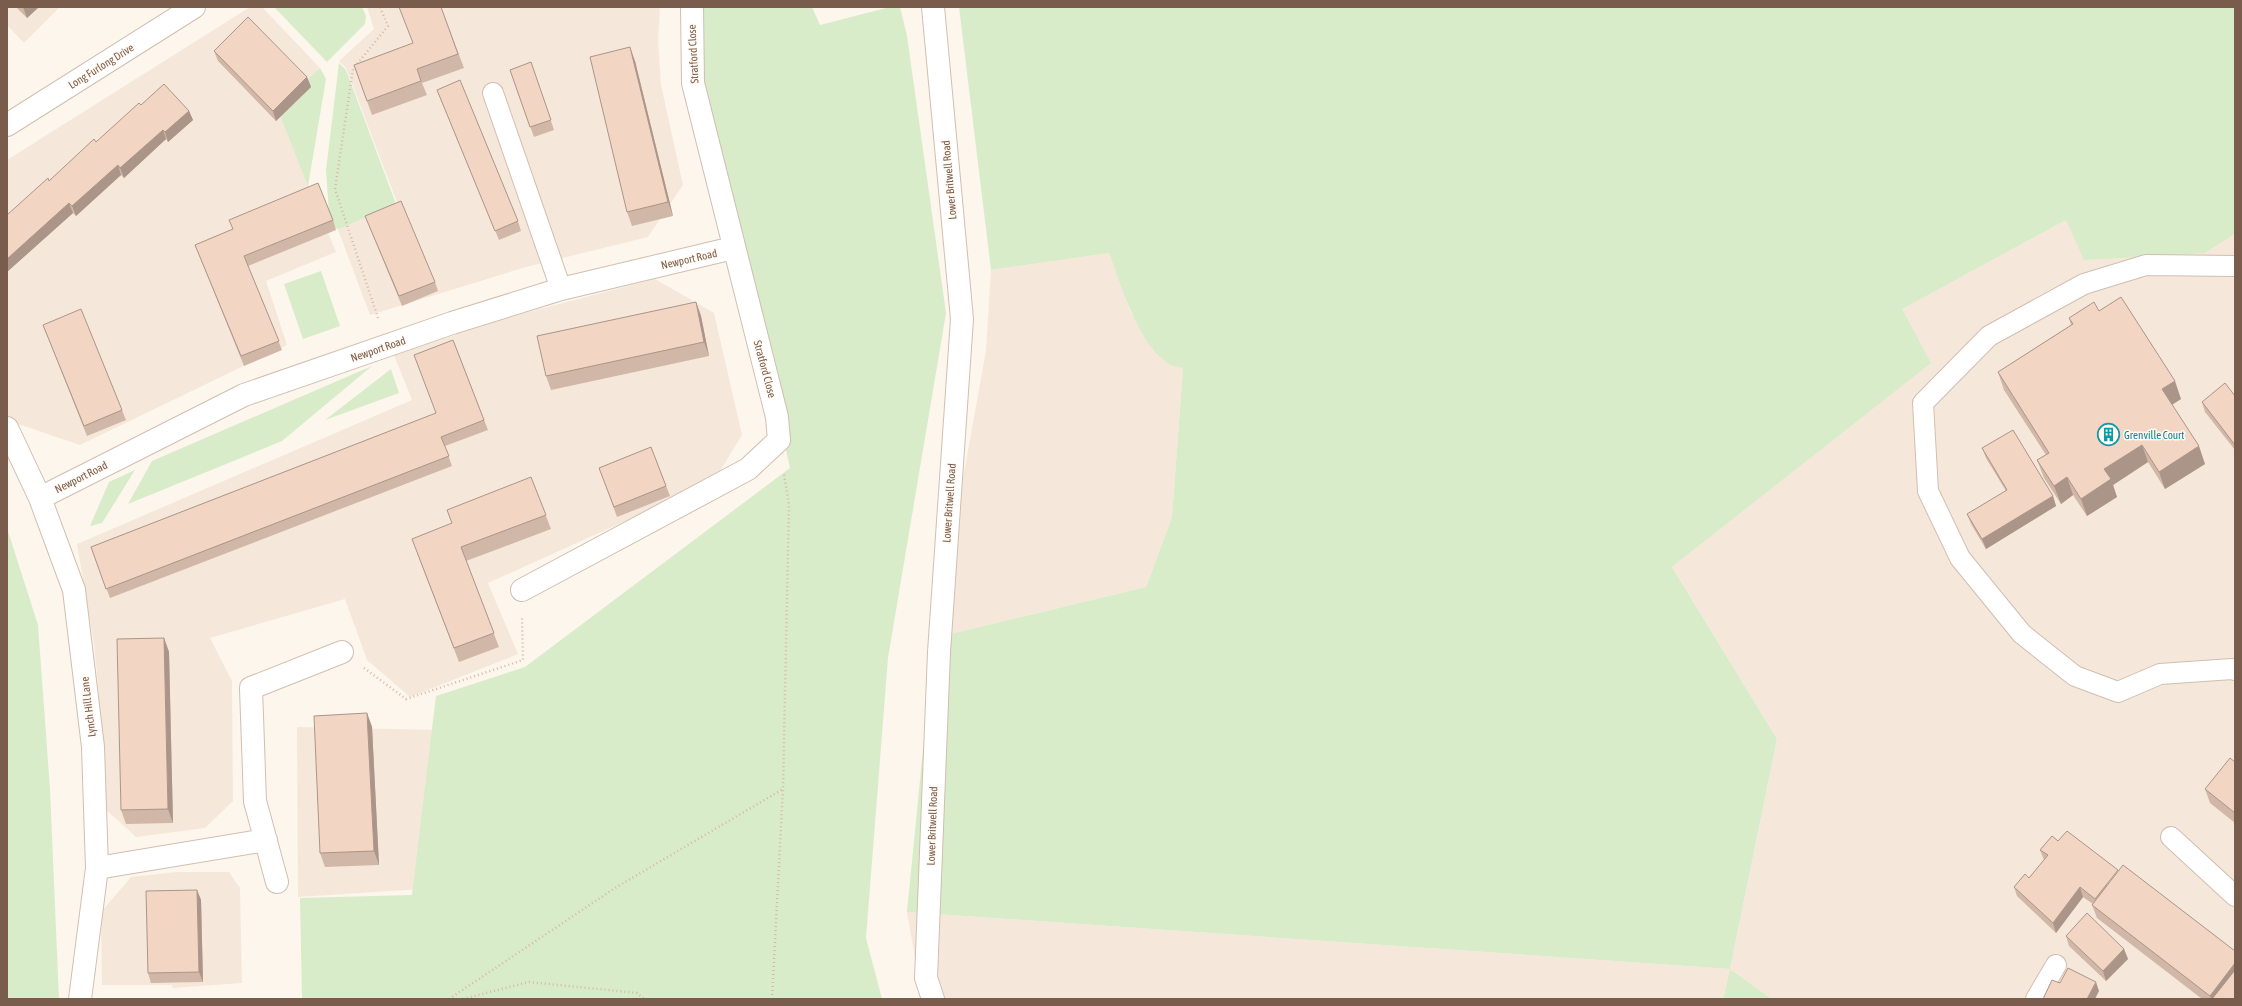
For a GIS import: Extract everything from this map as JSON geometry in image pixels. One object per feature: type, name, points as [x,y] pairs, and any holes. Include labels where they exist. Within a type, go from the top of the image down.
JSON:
[{"type":"street","name":"Long Furlong Drive","points":[[7,125],[194,7]]},
{"type":"street","name":"Stratford Close","points":[[692,7],[691,24],[693,83],[733,248],[777,417],[779,440]]},
{"type":"street","name":"Lower Britwell Road","points":[[933,7],[962,319],[939,652],[926,978],[933,999]]},
{"type":"street","name":"Newport Road","points":[[40,498],[244,396],[388,345],[561,289],[733,248]]},
{"type":"street","name":"Lynch Hill Lane","points":[[7,428],[40,498],[74,590],[93,747],[97,868],[80,999]]},
{"type":"street","points":[[522,590],[748,469],[779,440]]},
{"type":"street","points":[[277,882],[255,801],[251,688],[342,652]]},
{"type":"street","points":[[97,868],[266,840]]},
{"type":"lane","points":[[493,92],[561,289]]},
{"type":"lane","points":[[2235,266],[2146,265],[2084,284],[1989,336],[1924,403],[1928,491],[1960,558],[2022,634],[2075,676],[2118,692],[2160,674],[2235,670]]},
{"type":"lane","points":[[2172,837],[2235,896]]},
{"type":"lane","points":[[2036,999],[2056,965]]},
{"type":"path","points":[[380,7],[388,26],[353,69],[335,189],[388,345]]},
{"type":"path","points":[[772,999],[783,789],[789,505],[779,440]]},
{"type":"path","points":[[342,652],[406,699],[523,660],[522,590]]},
{"type":"path","points":[[449,999],[615,888],[783,789]]},
{"type":"path","points":[[463,999],[529,982],[637,993],[644,999]]},
{"type":"shaded area","points":[[7,7],[60,7],[24,43],[7,25]]},
{"type":"shaded area","points":[[250,7],[262,7],[320,68],[277,108],[336,252],[266,281],[287,345],[80,445],[12,422],[7,415],[7,160]]},
{"type":"shaded area","points":[[367,7],[660,7],[658,40],[661,85],[683,185],[648,237],[526,267],[370,315],[337,227],[398,205],[346,68],[339,61],[374,29]]},
{"type":"shaded area","points":[[2066,220],[2205,253],[2235,234],[2235,999],[1772,999],[1730,969],[1777,739],[1672,567],[1930,363],[1901,309]]},
{"type":"shaded area","points":[[1109,253],[1131,313],[1171,365],[1183,368],[1172,517],[1146,587],[934,638],[986,351],[991,270]]},
{"type":"shaded area","points":[[655,279],[714,313],[742,435],[714,481],[488,583],[518,654],[410,697],[367,660],[345,599],[210,638],[232,681],[233,801],[205,828],[136,837],[102,806],[98,685],[94,644],[77,544],[412,400],[394,355],[513,316]]},
{"type":"shaded area","points":[[297,727],[439,730],[422,889],[298,897]]},
{"type":"shaded area","points":[[176,872],[229,872],[240,888],[242,983],[173,988],[172,985],[102,985],[101,912],[131,877]]},
{"type":"shaded area","points":[[907,912],[1730,969],[1723,999],[922,999]]},
{"type":"green space","points":[[274,7],[362,7],[366,16],[365,24],[327,62]]},
{"type":"green space","points":[[703,7],[812,7],[820,25],[890,7],[900,7],[907,36],[946,313],[888,658],[866,938],[882,999],[302,999],[300,898],[412,895],[436,696],[525,667],[790,468],[701,73]]},
{"type":"green space","points":[[959,7],[2235,7],[2235,234],[2205,253],[2084,260],[2066,220],[1902,309],[1931,363],[1672,567],[1777,739],[1730,969],[907,912],[934,638],[1146,587],[1172,517],[1183,368],[1175,367],[1160,357],[1140,331],[1125,298],[1109,253],[991,270]]},
{"type":"green space","points":[[339,63],[346,70],[396,204],[339,229],[330,227],[326,170]]},
{"type":"green space","points":[[320,68],[326,79],[308,186],[277,108]]},
{"type":"green space","points":[[321,271],[340,326],[303,339],[284,284]]},
{"type":"green space","points":[[372,366],[282,441],[128,504],[152,461]]},
{"type":"green space","points":[[391,369],[399,393],[325,420]]},
{"type":"green space","points":[[135,470],[102,523],[90,526],[109,482]]},
{"type":"green space","points":[[7,528],[38,625],[50,789],[59,999],[7,999]]},
{"type":"green space","points":[[1730,969],[1772,999],[1723,999]]},
{"type":"building","points":[[399,7],[441,7],[458,54],[417,69],[421,81],[367,101],[354,65],[413,43]]},
{"type":"building","points":[[248,17],[307,77],[273,111],[214,51]]},
{"type":"building","points":[[630,47],[668,202],[627,212],[590,57]]},
{"type":"building","points":[[531,62],[551,120],[530,127],[510,70]]},
{"type":"building","points":[[460,80],[518,221],[495,231],[437,90]]},
{"type":"building","points":[[164,84],[189,111],[165,132],[163,130],[120,168],[118,165],[72,206],[69,203],[7,259],[7,215],[48,178],[49,181],[94,139],[96,142],[139,103],[141,105]]},
{"type":"building","points":[[318,183],[333,220],[244,256],[279,341],[241,356],[195,245],[233,229],[229,220]]},
{"type":"building","points":[[401,201],[435,282],[399,296],[365,216]]},
{"type":"building","name":"Grenville Court","points":[[2121,297],[2175,381],[2162,389],[2199,446],[2159,472],[2142,445],[2104,469],[2111,479],[2081,499],[2067,477],[2054,486],[2037,460],[2049,453],[1998,372],[2073,324],[2069,318],[2094,302],[2099,311]]},
{"type":"building","points":[[696,302],[704,342],[546,376],[537,336]]},
{"type":"building","points":[[81,309],[122,410],[84,426],[43,325]]},
{"type":"building","points":[[453,340],[484,420],[441,437],[449,456],[106,589],[91,547],[436,413],[414,355]]},
{"type":"building","points":[[2225,383],[2235,396],[2235,445],[2202,402]]},
{"type":"building","points":[[2013,430],[2053,496],[1982,539],[1967,514],[2007,490],[1982,448]]},
{"type":"building","points":[[651,447],[666,486],[614,507],[599,468]]},
{"type":"building","points":[[531,477],[546,515],[461,547],[494,633],[454,648],[412,539],[452,523],[447,510]]},
{"type":"building","points":[[164,638],[168,809],[121,810],[117,639]]},
{"type":"building","points":[[367,713],[374,851],[320,853],[314,716]]},
{"type":"building","points":[[2230,758],[2235,762],[2235,813],[2205,789]]},
{"type":"building","points":[[2067,831],[2118,870],[2095,899],[2080,887],[2053,923],[2014,887],[2025,874],[2029,878],[2048,855],[2040,850],[2052,836],[2058,841]]},
{"type":"building","points":[[2123,865],[2235,951],[2235,963],[2210,996],[2092,905]]},
{"type":"building","points":[[197,890],[199,972],[148,973],[146,891]]},
{"type":"building","points":[[2087,913],[2124,949],[2103,971],[2066,936]]},
{"type":"building","points":[[2068,968],[2096,982],[2087,999],[2043,999],[2052,980],[2060,983]]},
{"type":"building","points":[[2235,970],[2235,999],[2212,999]]},
{"type":"place","name":"Grenville Court","points":[[2109,435]]}]
